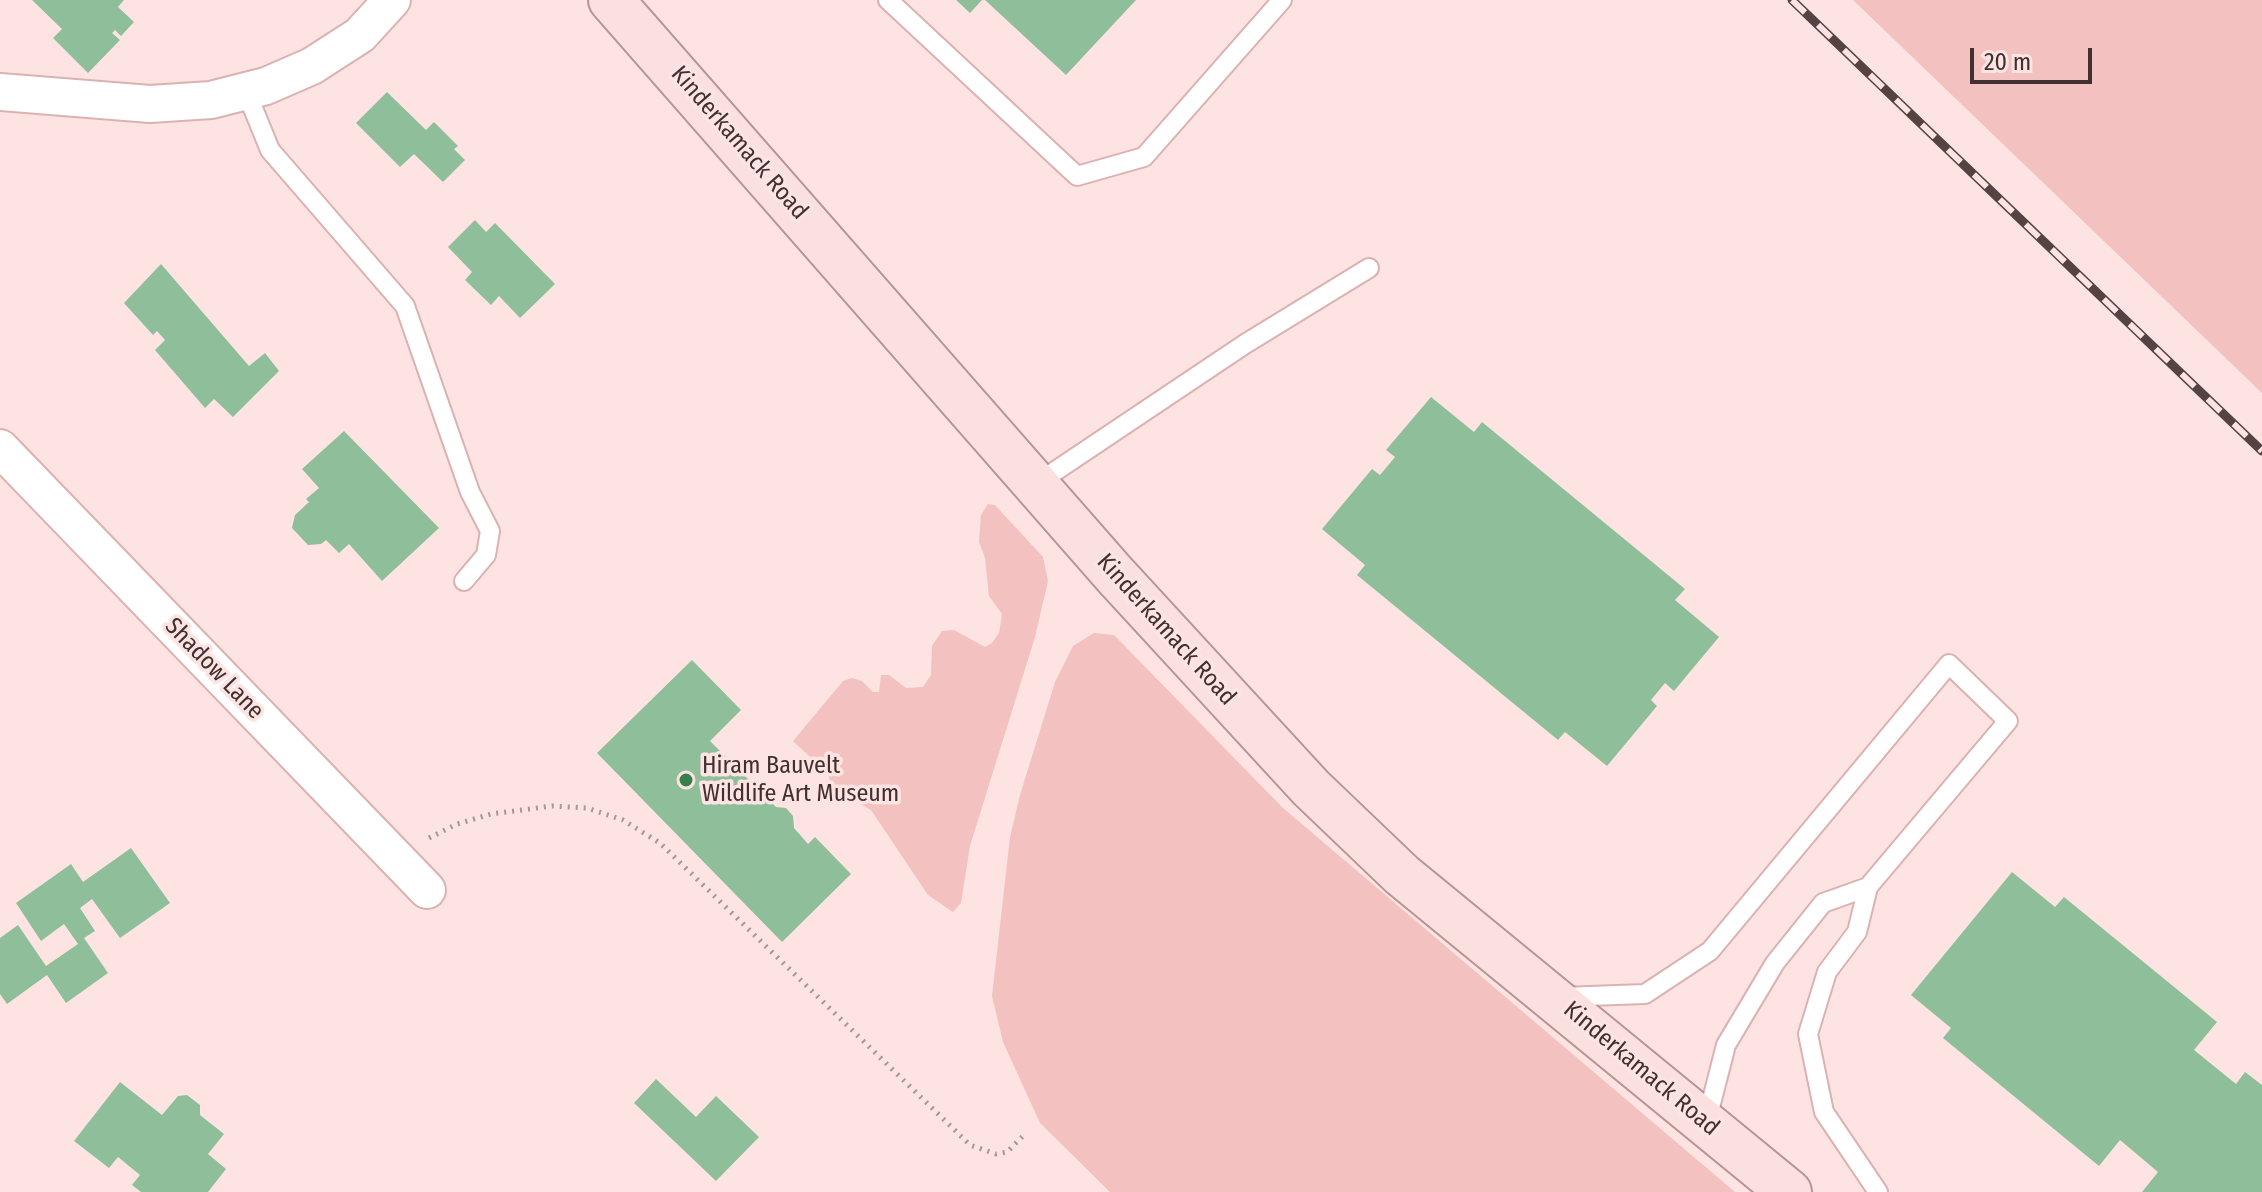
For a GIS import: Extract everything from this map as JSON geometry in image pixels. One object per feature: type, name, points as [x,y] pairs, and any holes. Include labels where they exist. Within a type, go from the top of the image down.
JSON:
[{"type":"main road","name":"Kinderkamack Road","points":[[611,0],[663,55],[1035,485],[1311,788],[1402,875],[1498,955],[1555,997],[1789,1192]]},
{"type":"street","points":[[0,92],[150,104],[211,100],[246,91],[312,66],[360,35],[392,0]]},
{"type":"street","name":"Shadow Lane","points":[[0,448],[427,890]]},
{"type":"lane","points":[[888,0],[1077,176],[1144,157],[1282,0]]},
{"type":"lane","points":[[246,91],[270,150],[405,306],[470,492],[490,531],[486,555],[464,581]]},
{"type":"lane","points":[[1035,485],[1233,352],[1369,268]]},
{"type":"lane","points":[[1555,997],[1645,994],[1710,951],[1949,664],[2008,721],[1868,887],[1857,932],[1827,972],[1808,1034],[1824,1112],[1878,1192]]},
{"type":"lane","points":[[1706,1123],[1726,1045],[1775,963],[1823,903],[1868,887]]},
{"type":"path","points":[[400,862],[438,833],[491,814],[552,806],[587,808],[623,820],[660,843],[970,1145],[996,1154],[1007,1152],[1025,1134]]},
{"type":"shaded area","points":[[1853,0],[2262,0],[2262,393]]},
{"type":"shaded area","points":[[988,504],[995,505],[1043,557],[1048,581],[1035,637],[970,846],[961,903],[953,912],[928,895],[871,810],[834,789],[827,773],[793,741],[843,681],[852,678],[862,681],[873,692],[879,692],[881,675],[889,675],[906,688],[923,687],[931,675],[932,646],[942,631],[954,630],[985,647],[992,643],[999,633],[1002,614],[989,596],[985,558],[979,542],[981,515]]},
{"type":"shaded area","points":[[1094,633],[1114,635],[1283,808],[1735,1192],[1110,1192],[1040,1123],[1003,1042],[992,996],[1010,837],[1020,795],[1055,682],[1073,646]]},
{"type":"building","points":[[32,0],[124,0],[118,7],[134,22],[121,36],[115,30],[112,33],[120,40],[88,73],[53,38],[62,29]]},
{"type":"building","points":[[956,0],[982,0],[970,13]]},
{"type":"building","points":[[985,0],[1136,0],[1066,75]]},
{"type":"building","points":[[387,92],[426,130],[434,122],[458,146],[454,149],[465,160],[443,182],[414,154],[400,167],[356,123]]},
{"type":"building","points":[[475,220],[486,232],[495,223],[555,284],[520,318],[499,296],[491,305],[465,280],[472,272],[448,247]]},
{"type":"building","points":[[161,264],[249,366],[265,353],[279,371],[233,417],[214,399],[205,408],[155,350],[165,340],[157,331],[153,335],[124,303]]},
{"type":"building","points":[[1431,397],[1474,432],[1482,422],[1685,589],[1675,600],[1719,637],[1674,691],[1665,683],[1651,700],[1657,706],[1607,766],[1565,732],[1558,740],[1357,575],[1365,565],[1322,529],[1372,469],[1380,475],[1395,457],[1386,450]]},
{"type":"building","points":[[344,431],[439,528],[382,581],[349,544],[339,553],[326,540],[321,544],[308,545],[292,528],[295,515],[309,502],[306,499],[319,488],[302,469]]},
{"type":"building","name":"Hiram Bauvelt Wildlife Art Museum","points":[[692,660],[741,710],[710,741],[776,807],[786,808],[793,816],[794,828],[808,844],[815,837],[851,874],[782,942],[597,753]]},
{"type":"building","points":[[131,848],[170,903],[120,938],[92,899],[80,908],[95,931],[84,938],[108,973],[66,1003],[47,975],[7,1004],[0,994],[0,938],[18,925],[46,966],[78,944],[64,924],[41,941],[16,903],[71,864],[83,882]]},
{"type":"building","points":[[2012,872],[2055,907],[2064,897],[2217,1022],[2194,1050],[2236,1084],[2245,1072],[2262,1085],[2262,1192],[2142,1192],[2158,1172],[2120,1140],[2099,1166],[1943,1038],[1951,1028],[1911,995]]},
{"type":"building","points":[[656,1079],[696,1117],[716,1096],[759,1137],[716,1181],[634,1103]]},
{"type":"building","points":[[120,1082],[162,1115],[178,1096],[187,1095],[200,1105],[200,1115],[224,1134],[208,1154],[226,1169],[208,1192],[141,1192],[132,1185],[140,1175],[118,1157],[109,1168],[74,1141]]},
{"type":"railway","points":[[1792,0],[2262,451]]},
{"type":"place","name":"Hiram Bauvelt Wildlife Art Museum","points":[[686,780]]}]
